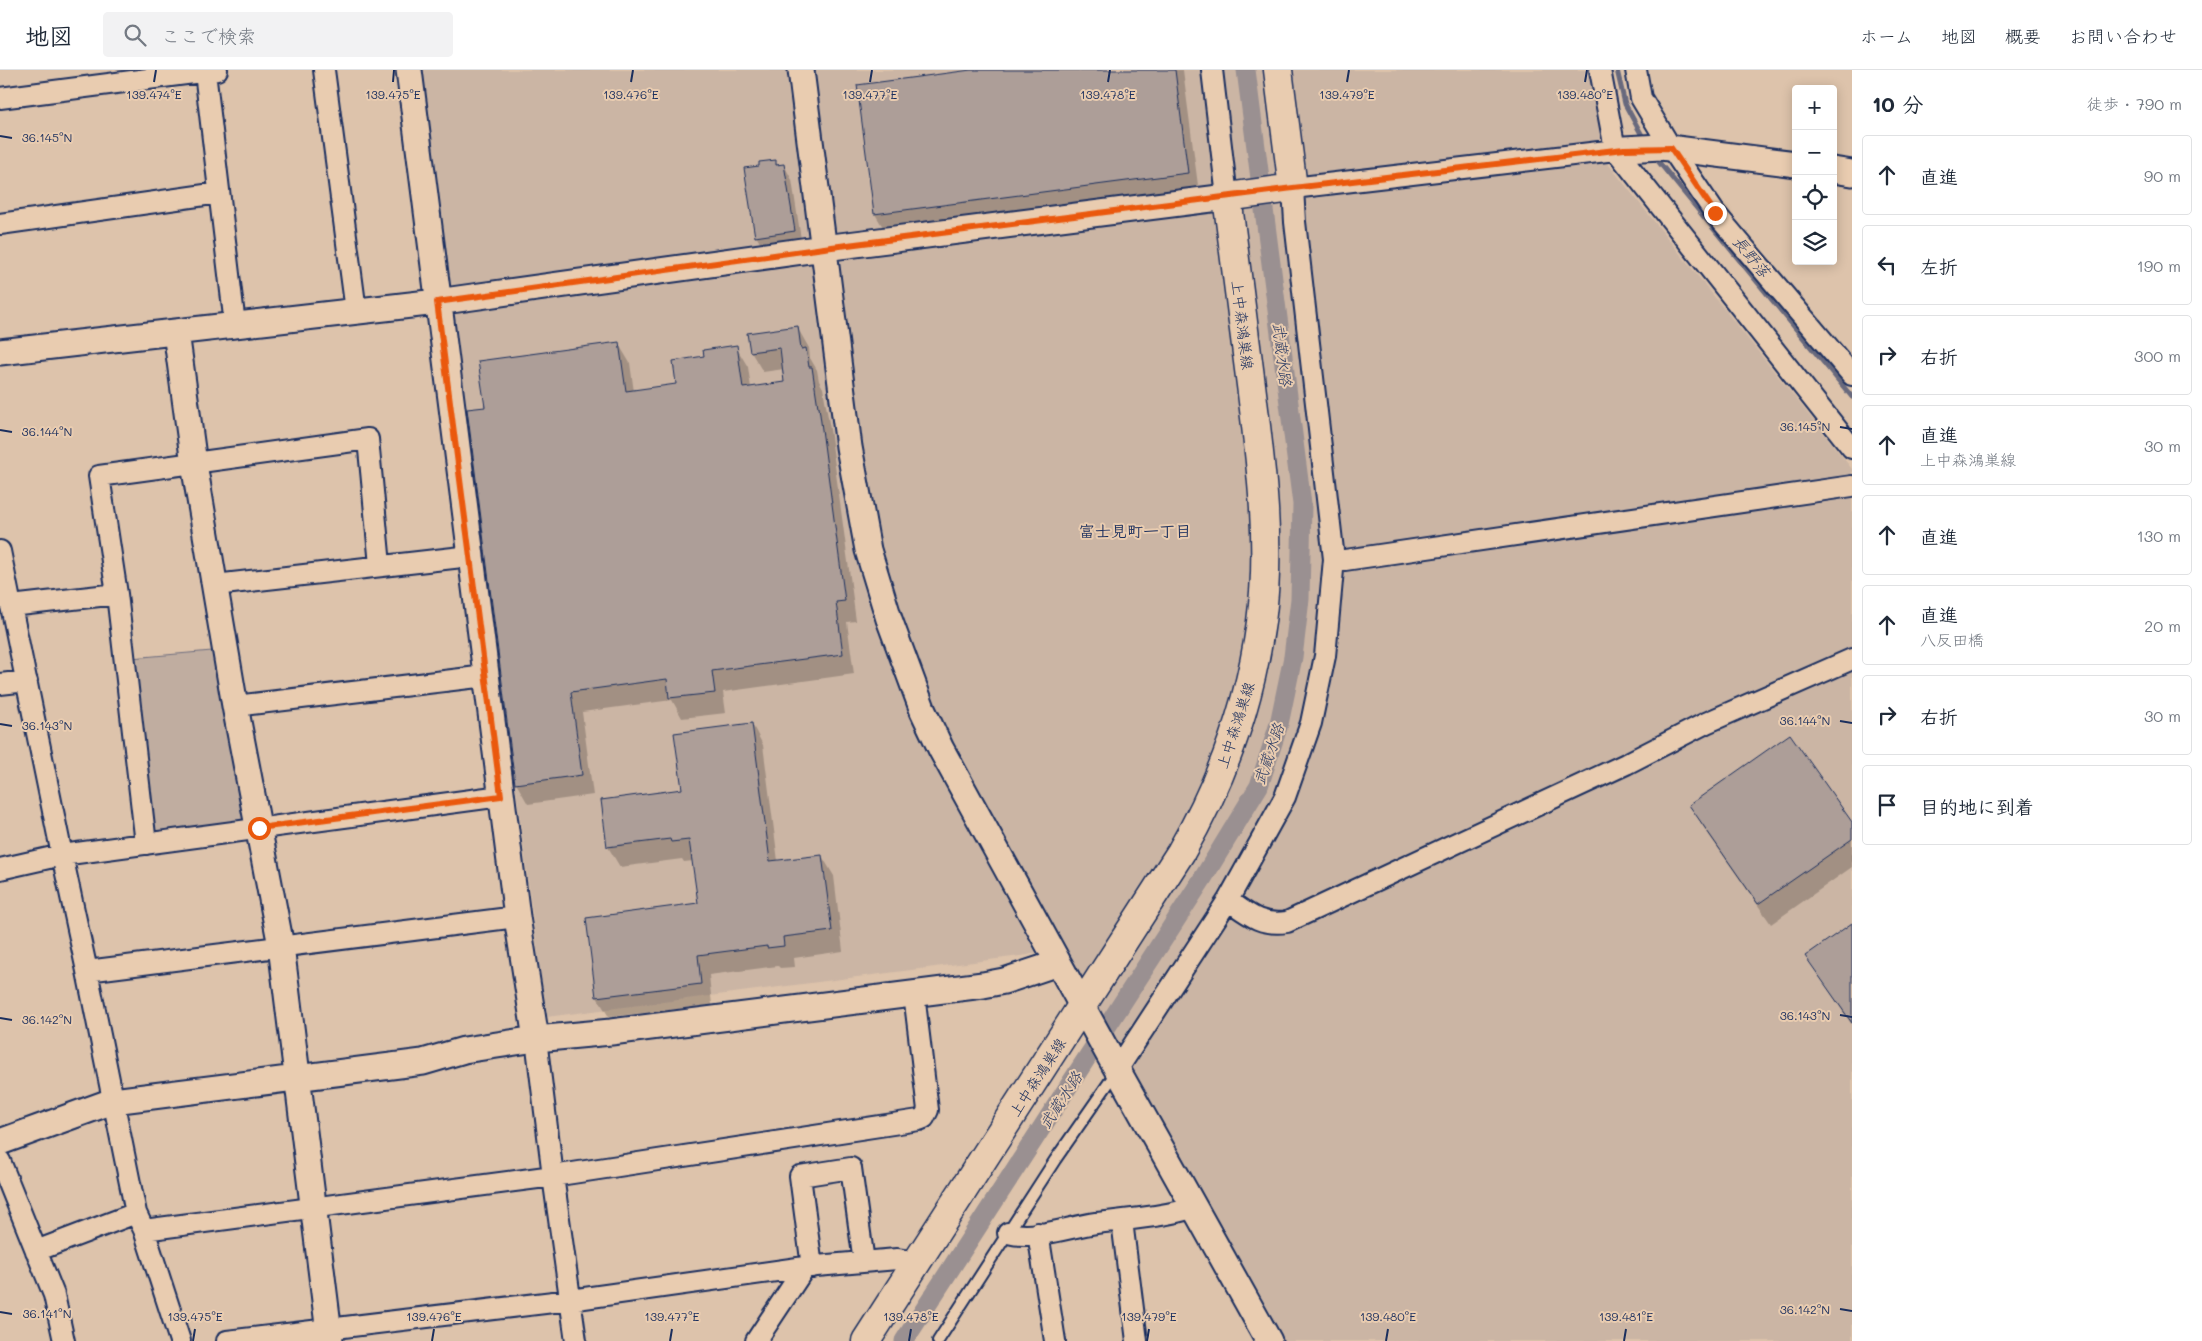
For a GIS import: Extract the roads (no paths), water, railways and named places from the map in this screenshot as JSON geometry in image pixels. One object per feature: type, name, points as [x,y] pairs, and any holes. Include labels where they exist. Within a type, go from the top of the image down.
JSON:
[{"type":"main road","points":[[1234,196],[1286,189],[1278,70]]},
{"type":"main road","name":"上中森鴻巣線","points":[[866,1341],[917,1262],[1087,1014],[1202,814],[1236,733],[1256,653],[1264,596],[1263,510],[1234,196]]},
{"type":"street","points":[[324,70],[356,312]]},
{"type":"street","points":[[409,70],[516,917],[536,1039],[576,1341]]},
{"type":"street","points":[[801,70],[850,448],[868,550],[889,619],[923,711],[941,749],[1269,1341]]},
{"type":"street","points":[[0,352],[437,302],[824,248],[1234,196],[1212,70]]},
{"type":"street","points":[[1600,70],[1620,149],[1852,448]]},
{"type":"street","points":[[1636,70],[1642,98],[1666,148],[1715,213],[1852,376]]},
{"type":"street","points":[[0,98],[108,77],[211,71],[219,193],[234,325]]},
{"type":"street","points":[[1113,1062],[1228,900],[1284,797],[1312,723],[1325,656],[1334,559],[1295,222],[1286,189],[1620,149],[1666,148],[1792,164]]},
{"type":"street","points":[[1837,170],[1852,172]]},
{"type":"street","points":[[0,224],[219,193]]},
{"type":"street","points":[[176,332],[194,464],[235,706],[280,946],[329,1335]]},
{"type":"street","points":[[146,844],[117,594],[99,476],[368,439],[380,566]]},
{"type":"street","points":[[1334,559],[1345,560],[1852,486]]},
{"type":"street","points":[[0,551],[3,576],[12,606],[113,1101],[140,1222],[180,1341]]},
{"type":"street","points":[[215,585],[471,556]]},
{"type":"street","points":[[12,606],[117,594]]},
{"type":"street","points":[[1228,900],[1258,920],[1273,924],[1287,922],[1626,764],[1706,723],[1852,659]]},
{"type":"street","points":[[235,706],[486,676]]},
{"type":"street","points":[[0,684],[27,681]]},
{"type":"street","points":[[0,869],[62,855],[501,796]]},
{"type":"street","points":[[87,971],[516,917]]},
{"type":"street","points":[[0,1142],[113,1101],[423,1062],[464,1050],[536,1039],[611,1032],[1004,981],[1058,963]]},
{"type":"street","points":[[36,1251],[140,1222],[313,1208],[553,1176],[919,1120],[924,1118],[928,1110],[914,994]]},
{"type":"street","points":[[0,1161],[54,1295],[64,1341]]},
{"type":"street","points":[[756,1341],[808,1267],[800,1176],[852,1168],[864,1262]]},
{"type":"street","points":[[1008,1233],[1021,1236],[1171,1214],[1196,1207]]},
{"type":"street","points":[[1122,1221],[1137,1341]]},
{"type":"street","points":[[1038,1233],[1055,1341]]},
{"type":"street","points":[[228,1341],[329,1335],[808,1267],[896,1259],[917,1262]]},
{"type":"lane","points":[[938,1341],[1054,1160],[1113,1062]]},
{"type":"waterway","name":"武蔵水路","points":[[904,1341],[1203,878],[1259,786],[1279,724],[1293,657],[1300,599],[1302,504],[1246,70]]},
{"type":"waterway","name":"長野落","points":[[1617,70],[1625,104],[1645,141]]},
{"type":"waterway","name":"長野落","points":[[1653,155],[1852,397]]},
{"type":"district","name":"富士見町一丁目","points":[[1135,530]]}]
